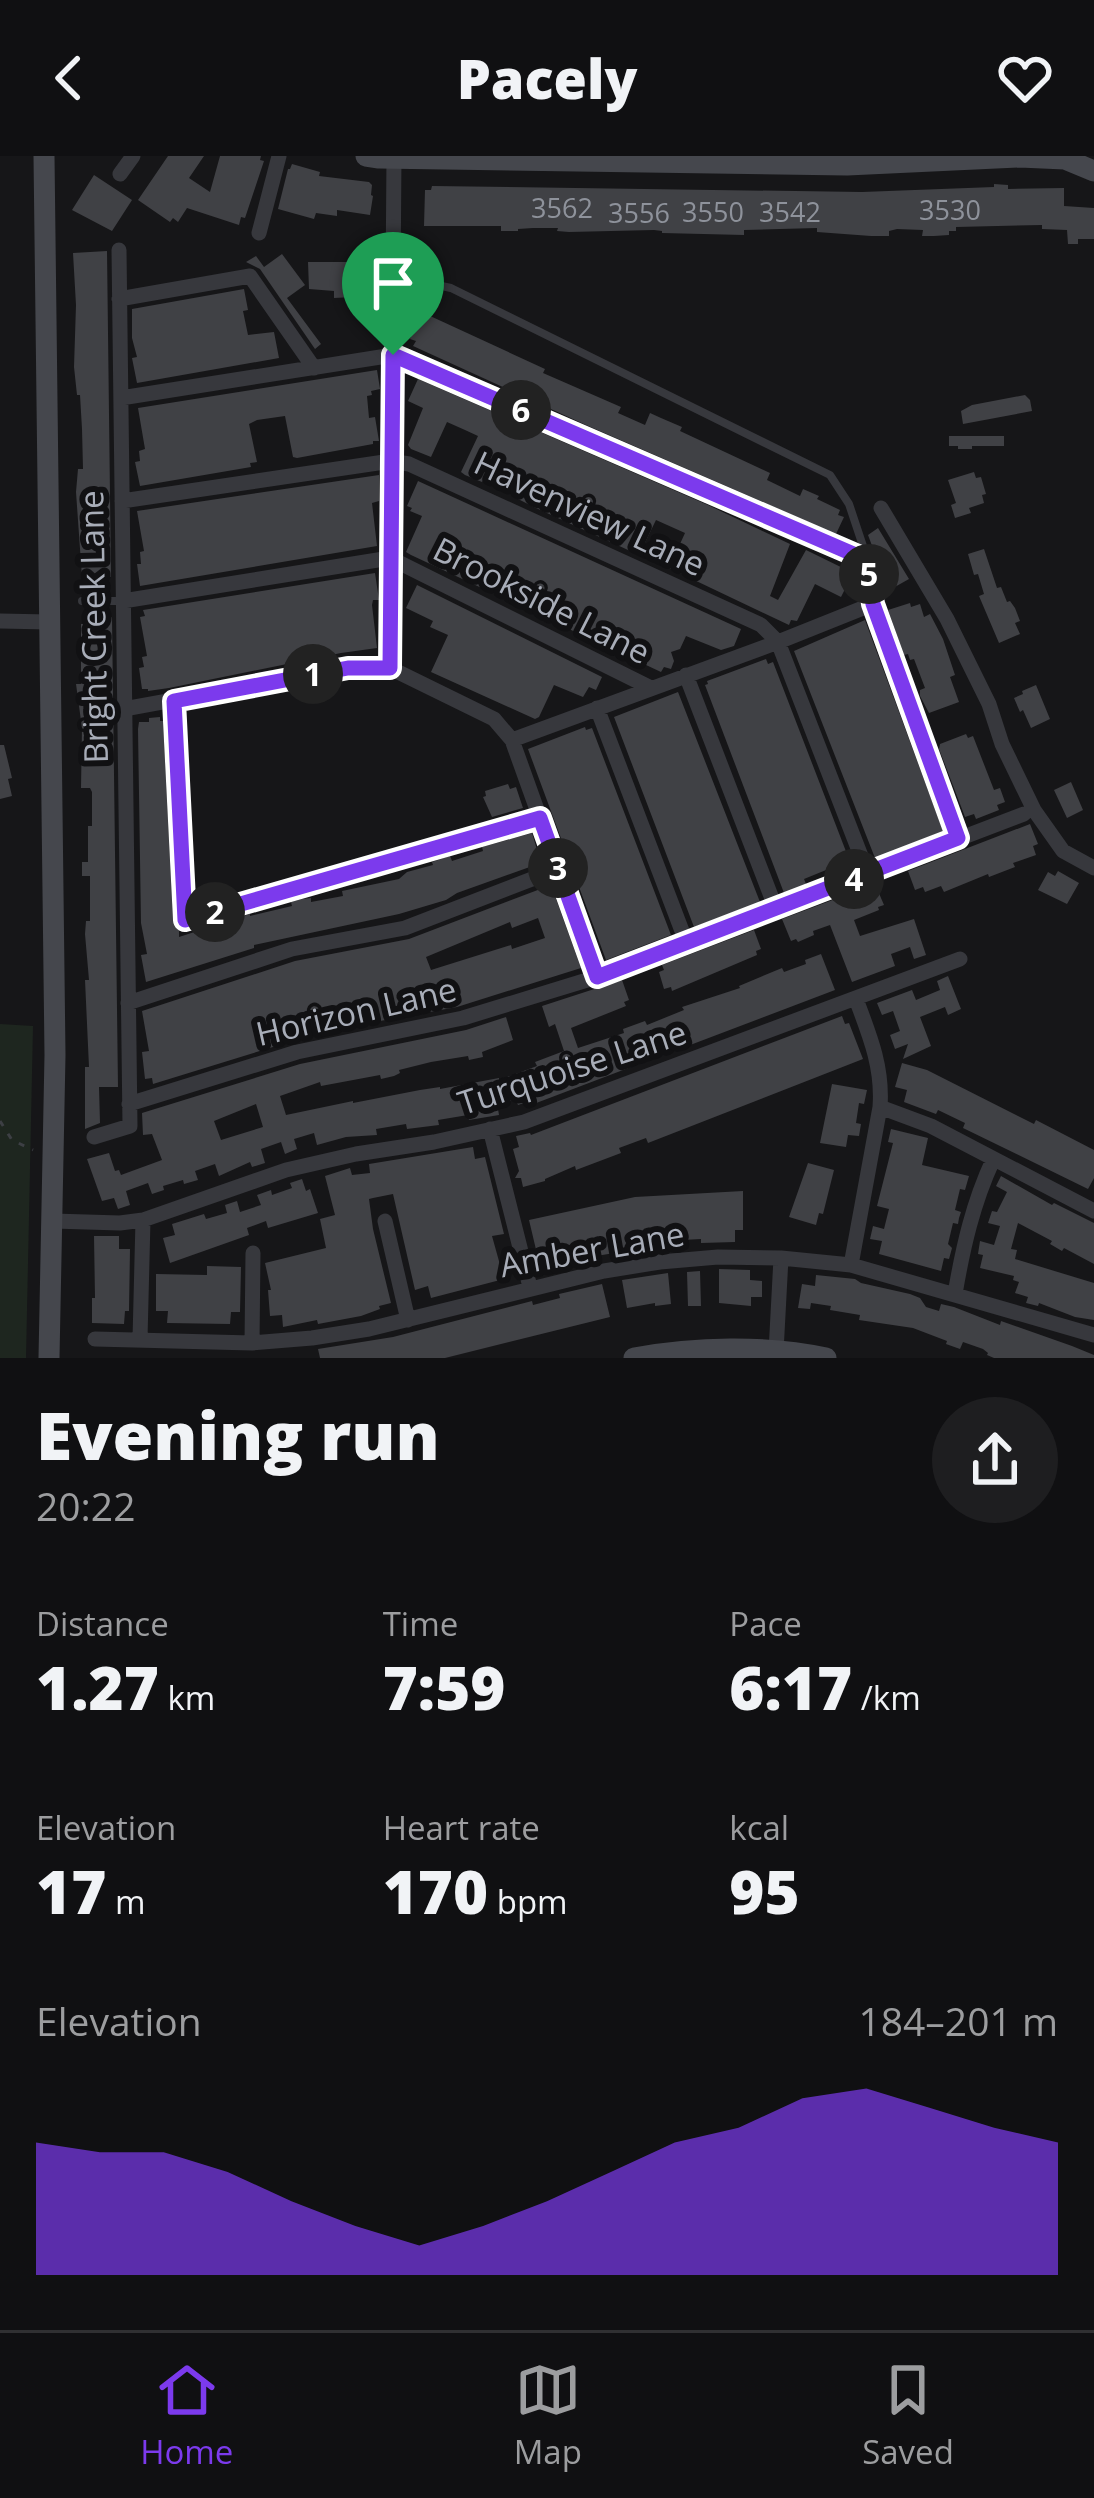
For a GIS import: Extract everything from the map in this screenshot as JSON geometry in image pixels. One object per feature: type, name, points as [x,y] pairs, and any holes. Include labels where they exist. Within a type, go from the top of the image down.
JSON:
[{"type":"main road","points":[[44,156],[56,1055],[49,1358]]},
{"type":"main road","points":[[366,156],[797,160],[847,165],[1020,157],[1065,159],[1094,171]]},
{"type":"main road","points":[[634,1358],[663,1352],[776,1352],[826,1358]]},
{"type":"street","points":[[120,174],[133,156]]},
{"type":"street","points":[[259,233],[279,156]]},
{"type":"street","points":[[390,668],[394,157]]},
{"type":"street","name":"Bright Creek Lane","points":[[119,250],[129,1104]]},
{"type":"street","points":[[119,299],[250,276],[314,368]]},
{"type":"street","points":[[121,398],[393,355],[867,560],[873,604],[958,838]]},
{"type":"street","name":"Havenview Lane","points":[[122,501],[392,461],[409,464],[761,625],[778,642]]},
{"type":"street","points":[[880,508],[947,620],[1034,810],[1064,851],[1094,868]]},
{"type":"street","name":"Brookside Lane","points":[[123,601],[390,558],[651,688]]},
{"type":"street","points":[[512,740],[873,604]]},
{"type":"street","points":[[0,621],[49,622]]},
{"type":"street","points":[[778,642],[868,874]]},
{"type":"street","points":[[124,710],[348,668],[390,668],[494,719],[512,740],[597,977]]},
{"type":"street","name":"Brookside Lane","points":[[686,675],[776,909]]},
{"type":"street","points":[[174,701],[185,920],[540,818]]},
{"type":"street","points":[[597,708],[687,944]]},
{"type":"street","name":"Horizon Lane","points":[[129,1104],[297,1052],[464,1018],[597,977],[1024,814]]},
{"type":"street","points":[[128,1004],[292,949],[405,928],[558,869]]},
{"type":"street","name":"Turquoise Lane","points":[[52,1221],[143,1220],[286,1170],[524,1122],[960,959]]},
{"type":"street","points":[[851,1265],[882,1082],[856,1000]]},
{"type":"street","points":[[94,1137],[130,1126],[129,1104]]},
{"type":"street","points":[[880,1107],[931,1126],[1094,1211]]},
{"type":"street","points":[[490,1130],[530,1287]]},
{"type":"street","points":[[956,1294],[968,1226],[993,1160]]},
{"type":"street","points":[[140,1339],[143,1220]]},
{"type":"street","points":[[385,1221],[408,1320]]},
{"type":"street","points":[[253,1253],[253,1342]]},
{"type":"street","name":"Amber Lane","points":[[95,1339],[253,1342],[312,1338],[408,1320],[604,1270],[718,1257],[851,1265],[1094,1335]]},
{"type":"street","points":[[776,1352],[781,1258]]},
{"type":"lane","points":[[394,276],[451,288],[830,475],[848,504],[867,560]]},
{"type":"lane","points":[[82,602],[123,601]]},
{"type":"path","points":[[0,1121],[12,1140],[33,1150]]},
{"type":"shaded area","points":[[0,1024],[33,1026],[26,1358],[0,1358]]},
{"type":"building","points":[[168,156],[204,156],[189,178],[210,192],[220,156],[261,156],[264,161],[239,225],[187,208],[178,222],[173,218],[170,222],[138,200]]},
{"type":"building","points":[[292,164],[320,172],[319,176],[369,182],[370,215],[337,210],[337,216],[316,213],[314,219],[278,209]]},
{"type":"building","points":[[94,175],[132,200],[112,231],[72,210]]},
{"type":"building","points":[[1008,185],[1008,189],[1064,188],[1064,206],[1094,208],[1094,239],[1068,244],[1067,230],[1042,229],[1042,225],[956,227],[949,235],[934,236],[922,236],[923,230],[897,229],[889,231],[889,236],[871,236],[817,232],[817,228],[744,230],[744,235],[424,226],[425,190],[432,186],[862,192]]},
{"type":"building","points":[[107,251],[111,577],[82,577],[76,492],[78,469],[83,469],[82,429],[74,367],[73,253]]},
{"type":"building","points":[[282,254],[305,285],[287,298],[321,344],[315,349],[260,269],[246,262],[256,256],[264,267]]},
{"type":"building","points":[[308,262],[373,262],[373,296],[334,298],[334,291],[309,289]]},
{"type":"building","points":[[244,289],[248,335],[274,332],[279,358],[137,383],[132,309]]},
{"type":"building","points":[[428,315],[621,407],[618,413],[645,425],[650,413],[770,473],[767,480],[800,496],[803,489],[819,496],[844,517],[836,534],[413,346],[416,341],[410,339],[419,318],[425,320]]},
{"type":"building","points":[[377,370],[380,389],[367,396],[369,418],[375,417],[379,441],[373,444],[297,458],[285,416],[257,420],[249,424],[257,462],[250,463],[251,467],[140,486],[135,462],[145,449],[138,408]]},
{"type":"building","points":[[418,379],[790,544],[770,596],[778,600],[806,550],[853,573],[841,597],[815,584],[797,621],[789,625],[669,568],[685,533],[656,520],[639,555],[514,497],[516,493],[465,475],[461,472],[478,436],[447,422],[431,457],[411,449],[408,445],[423,408],[408,401]]},
{"type":"building","points":[[1025,395],[1032,411],[963,424],[961,411],[972,405]]},
{"type":"building","points":[[949,436],[1004,436],[1004,446],[958,449],[949,446]]},
{"type":"building","points":[[974,472],[976,478],[981,477],[984,503],[955,518],[951,505],[956,503],[948,480]]},
{"type":"building","points":[[379,475],[379,501],[372,503],[377,546],[140,586],[137,564],[144,551],[137,511]]},
{"type":"building","points":[[418,481],[741,629],[734,646],[721,650],[686,636],[680,649],[671,652],[671,669],[664,667],[661,672],[411,555],[406,552],[422,516],[407,506]]},
{"type":"building","points":[[878,528],[909,579],[893,588],[868,535]]},
{"type":"building","points":[[984,549],[997,588],[1001,587],[1020,621],[1015,623],[1020,634],[999,643],[968,554]]},
{"type":"building","points":[[375,573],[379,600],[372,605],[377,648],[169,688],[142,689],[139,668],[144,667],[142,657],[147,656],[143,610]]},
{"type":"building","points":[[417,585],[602,677],[596,690],[589,687],[583,697],[554,685],[535,719],[431,672],[448,635],[430,627],[433,621],[406,608]]},
{"type":"building","points":[[910,603],[911,607],[920,604],[924,617],[930,614],[955,675],[950,677],[959,702],[929,713],[920,696],[925,688],[914,659],[904,655],[888,610]]},
{"type":"building","points":[[112,617],[118,1087],[99,1087],[100,1123],[85,1129],[85,1067],[89,1067],[85,980],[89,980],[85,934],[86,921],[90,921],[90,876],[82,876],[82,862],[88,862],[92,792],[81,788],[82,728],[76,684],[81,684],[81,624],[91,624],[91,618]]},
{"type":"building","points":[[865,620],[943,831],[875,858],[794,651]]},
{"type":"building","points":[[766,659],[768,664],[773,662],[852,867],[833,874],[831,868],[784,893],[705,685]]},
{"type":"building","points":[[1036,685],[1050,719],[1031,728],[1014,698]]},
{"type":"building","points":[[678,692],[760,902],[694,927],[614,717]]},
{"type":"building","points":[[160,717],[173,921],[179,937],[292,906],[291,902],[302,899],[311,898],[311,902],[343,896],[342,891],[399,879],[432,862],[450,856],[452,861],[532,833],[541,863],[446,900],[254,945],[146,982],[141,955],[147,954],[141,923],[138,729],[139,722]]},
{"type":"building","points":[[592,728],[671,935],[606,960],[528,749]]},
{"type":"building","points":[[973,736],[994,790],[1000,788],[1005,802],[997,805],[999,810],[976,819],[974,814],[965,817],[939,749],[940,744]]},
{"type":"building","points":[[0,745],[4,745],[12,778],[8,779],[12,796],[0,799]]},
{"type":"building","points":[[1071,782],[1083,810],[1067,818],[1054,790]]},
{"type":"building","points":[[508,784],[510,789],[516,787],[523,808],[492,817],[485,791]]},
{"type":"building","points":[[1030,824],[1038,844],[1033,846],[1036,855],[944,892],[941,886],[915,890],[908,871]]},
{"type":"building","points":[[1058,871],[1079,883],[1067,904],[1038,890],[1048,872],[1055,876]]},
{"type":"building","points":[[875,884],[884,905],[854,920],[860,936],[914,919],[926,955],[914,959],[910,947],[891,954],[895,966],[852,982],[830,925],[791,941],[782,919]]},
{"type":"building","points":[[551,885],[581,968],[457,1007],[299,1039],[153,1084],[152,1078],[145,1079],[142,1052],[149,1051],[142,1011],[295,961],[409,939]],"holes":[[[538,918],[545,938],[431,970],[426,957],[510,922],[512,928]]]},
{"type":"building","points":[[754,930],[761,949],[757,955],[672,991],[671,987],[664,989],[662,965]]},
{"type":"building","points":[[821,954],[835,990],[677,1050],[675,1046],[531,1105],[530,1101],[518,1105],[516,1100],[497,1103],[499,1115],[469,1120],[468,1115],[407,1129],[406,1124],[376,1129],[377,1135],[317,1145],[314,1133],[294,1139],[297,1149],[285,1154],[281,1142],[261,1149],[265,1163],[252,1167],[250,1162],[219,1176],[215,1164],[195,1171],[198,1180],[163,1186],[164,1190],[152,1194],[148,1183],[126,1191],[130,1205],[118,1209],[114,1198],[102,1201],[87,1159],[109,1153],[121,1175],[162,1160],[152,1134],[143,1135],[142,1113],[300,1064],[466,1030],[506,1017],[513,1040],[482,1052],[483,1057],[431,1062],[381,1079],[380,1075],[321,1086],[320,1082],[280,1096],[286,1115],[499,1080],[564,1051],[555,1024],[549,1027],[542,1006],[622,980],[629,1000],[626,1006],[571,1028],[578,1048],[645,1021],[647,1025],[782,968],[784,972],[806,964],[805,960]],"holes":[[[256,1104],[263,1127],[221,1140],[214,1121]]]},
{"type":"building","points":[[948,976],[961,1009],[948,1015],[945,1007],[920,1017],[931,1046],[903,1059],[908,1044],[895,1049],[890,1035],[900,1031],[893,1011],[882,1015],[877,1003],[912,990],[916,1000],[940,990],[937,981]]},
{"type":"building","points":[[842,1016],[863,1059],[648,1143],[646,1138],[619,1148],[621,1153],[576,1170],[575,1166],[545,1181],[523,1187],[521,1178],[515,1178],[519,1171],[513,1149],[519,1147],[516,1136],[531,1135]]},
{"type":"building","points":[[902,1063],[927,1070],[1094,1150],[1094,1178],[1088,1189],[963,1128],[965,1123],[938,1110],[936,1114],[904,1102],[907,1090],[895,1087]]},
{"type":"building","points":[[832,1084],[867,1090],[864,1104],[859,1103],[859,1136],[848,1135],[846,1147],[820,1143]]},
{"type":"building","points":[[891,1129],[928,1138],[922,1165],[969,1176],[965,1190],[960,1189],[955,1210],[961,1212],[958,1224],[953,1223],[948,1244],[952,1248],[941,1271],[879,1254],[882,1241],[870,1239],[873,1226],[884,1229],[889,1209],[877,1206],[893,1143],[888,1142]]},
{"type":"building","points":[[473,1147],[475,1159],[485,1157],[504,1234],[492,1236],[504,1279],[431,1298],[428,1286],[415,1290],[393,1194],[369,1199],[391,1303],[361,1316],[318,1324],[317,1320],[283,1327],[282,1315],[270,1316],[265,1263],[326,1248],[320,1219],[335,1215],[325,1176],[350,1168],[352,1175],[370,1173],[369,1164]]},
{"type":"building","points":[[808,1163],[834,1170],[816,1225],[789,1217]]},
{"type":"building","points":[[1001,1176],[1094,1223],[1094,1264],[1062,1251],[1018,1223],[1011,1249],[1017,1250],[1015,1259],[1094,1283],[1094,1320],[1026,1303],[1028,1297],[1015,1293],[1019,1282],[1014,1276],[980,1268],[980,1241],[994,1245],[1000,1226],[988,1223],[1007,1192],[996,1186]]},
{"type":"building","points":[[302,1179],[318,1213],[268,1228],[266,1221],[247,1228],[249,1235],[170,1263],[163,1238],[175,1235],[172,1224],[227,1213],[225,1205],[237,1201],[240,1212],[261,1205],[257,1195],[292,1188],[290,1183]]},
{"type":"building","points":[[743,1191],[743,1230],[735,1230],[735,1242],[663,1241],[664,1245],[595,1253],[550,1267],[547,1256],[538,1258],[529,1220],[635,1197]]},
{"type":"building","points":[[94,1236],[119,1236],[119,1249],[130,1249],[129,1311],[125,1311],[124,1324],[92,1323]]},
{"type":"building","points":[[207,1266],[241,1267],[240,1312],[231,1312],[230,1324],[167,1323],[168,1311],[156,1311],[156,1274],[207,1275]]},
{"type":"building","points":[[719,1269],[750,1270],[750,1280],[762,1281],[762,1297],[751,1297],[751,1306],[719,1303]]},
{"type":"building","points":[[700,1271],[701,1306],[688,1306],[687,1272]]},
{"type":"building","points":[[668,1273],[671,1304],[627,1308],[622,1280]]},
{"type":"building","points":[[816,1275],[855,1279],[910,1294],[939,1311],[941,1304],[1000,1325],[1001,1321],[1094,1358],[994,1358],[963,1342],[960,1349],[913,1328],[859,1320],[860,1315],[830,1310],[831,1306],[811,1303],[810,1309],[798,1308],[802,1284],[815,1286]]},
{"type":"building","points":[[602,1284],[610,1317],[445,1358],[320,1358],[318,1349],[393,1337],[532,1301],[533,1305]]},
{"type":"route","points":[[393,355],[867,560],[873,604],[958,838],[597,977],[540,818],[185,920],[174,701],[348,668],[390,668],[393,355]]}]
